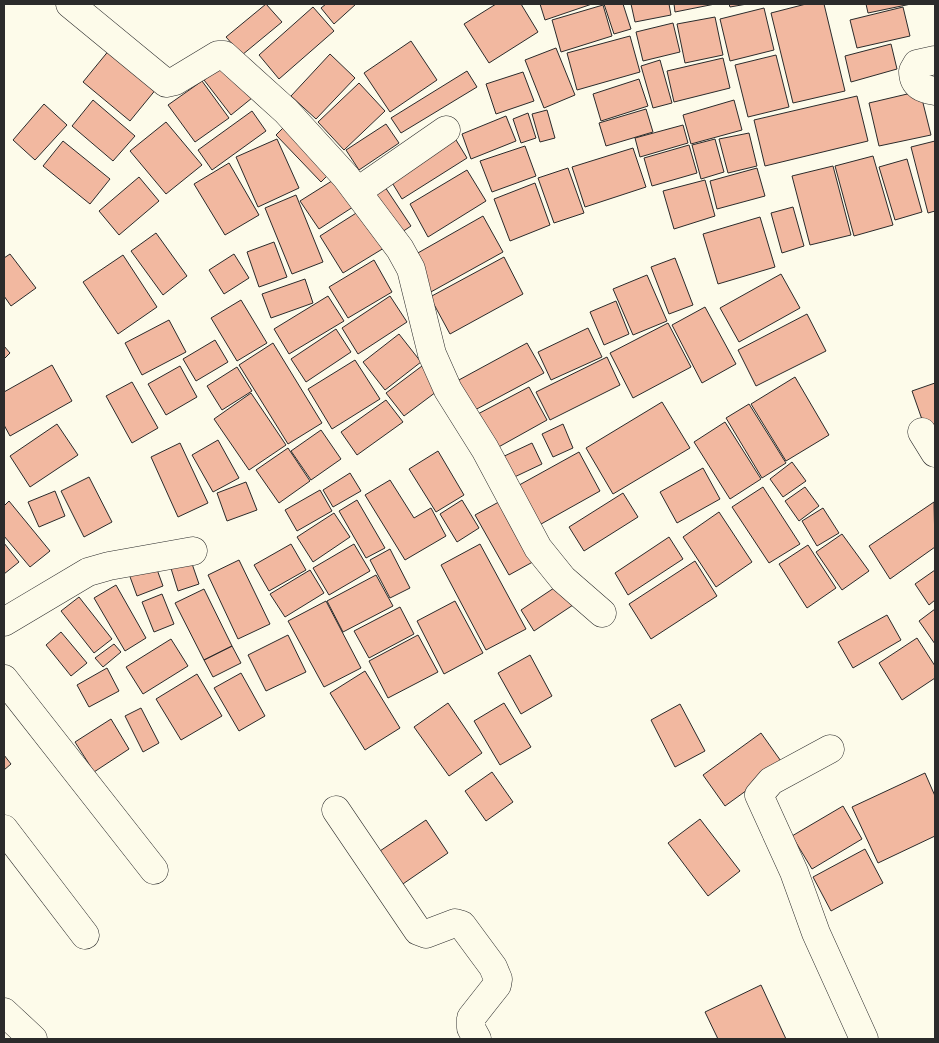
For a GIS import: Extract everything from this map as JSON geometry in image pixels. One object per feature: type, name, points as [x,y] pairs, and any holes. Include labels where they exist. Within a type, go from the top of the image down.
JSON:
[{"type":"street","points":[[70,4],[166,83],[175,81],[218,55],[224,55],[286,110],[358,192],[406,258],[423,312],[437,368],[485,449],[525,527],[563,579],[602,612]]},
{"type":"street","points":[[935,60],[917,64],[913,72],[918,85],[935,91]]},
{"type":"street","points":[[358,192],[446,130]]},
{"type":"street","points":[[4,622],[88,572],[109,566],[192,551]]},
{"type":"street","points":[[4,679],[154,870]]},
{"type":"street","points":[[830,748],[771,781],[759,795],[794,872],[816,933],[864,1039]]},
{"type":"street","points":[[336,810],[418,931],[426,934],[455,923],[462,925],[497,973],[497,985],[471,1018],[471,1028],[477,1039]]},
{"type":"street","points":[[4,829],[86,935]]},
{"type":"street","points":[[4,1012],[32,1039]]},
{"type":"building","points":[[266,4],[282,22],[242,55],[226,37]]},
{"type":"building","points":[[326,4],[356,4],[334,24],[321,8]]},
{"type":"building","points":[[496,4],[521,4],[538,32],[489,63],[464,24]]},
{"type":"building","points":[[540,4],[592,4],[545,20]]},
{"type":"building","points":[[604,4],[623,4],[631,29],[614,34]]},
{"type":"building","points":[[631,4],[669,4],[671,15],[635,22]]},
{"type":"building","points":[[674,4],[715,4],[675,12]]},
{"type":"building","points":[[729,4],[747,4],[730,7]]},
{"type":"building","points":[[806,4],[824,4],[845,91],[793,103],[771,13]]},
{"type":"building","points":[[866,4],[911,4],[868,13]]},
{"type":"building","points":[[603,5],[612,36],[561,52],[552,20]]},
{"type":"building","points":[[313,7],[334,31],[279,79],[259,55]]},
{"type":"building","points":[[903,7],[910,36],[857,48],[850,20]]},
{"type":"building","points":[[764,8],[774,50],[730,61],[720,19]]},
{"type":"building","points":[[715,17],[723,55],[685,63],[677,24]]},
{"type":"building","points":[[673,23],[680,52],[643,61],[636,32]]},
{"type":"building","points":[[630,36],[640,72],[577,90],[567,53]]},
{"type":"building","points":[[411,41],[437,80],[390,112],[364,73]]},
{"type":"building","points":[[891,44],[897,69],[851,82],[845,56]]},
{"type":"building","points":[[556,48],[575,95],[544,108],[525,60]]},
{"type":"building","points":[[110,49],[157,88],[130,121],[83,82]]},
{"type":"building","points":[[330,54],[355,78],[316,119],[291,96]]},
{"type":"building","points":[[776,55],[789,107],[748,117],[735,65]]},
{"type":"building","points":[[723,58],[730,88],[674,102],[667,71]]},
{"type":"building","points":[[660,60],[672,103],[653,108],[641,66]]},
{"type":"building","points":[[223,65],[252,98],[231,115],[204,80]]},
{"type":"building","points":[[467,71],[477,87],[401,133],[391,118]]},
{"type":"building","points":[[523,72],[534,101],[496,114],[486,84]]},
{"type":"building","points":[[639,79],[648,106],[601,121],[593,94]]},
{"type":"building","points":[[202,81],[229,118],[195,142],[168,105]]},
{"type":"building","points":[[359,83],[385,111],[344,150],[318,122]]},
{"type":"building","points":[[920,91],[931,135],[879,146],[869,103]]},
{"type":"building","points":[[857,96],[868,141],[765,166],[754,120]]},
{"type":"building","points":[[93,100],[135,136],[113,161],[72,126]]},
{"type":"building","points":[[734,100],[742,130],[691,144],[683,115]]},
{"type":"building","points":[[44,104],[67,125],[35,160],[13,140]]},
{"type":"building","points":[[646,109],[653,132],[606,146],[599,123]]},
{"type":"building","points":[[547,110],[555,138],[540,142],[532,114]]},
{"type":"building","points":[[252,111],[266,131],[212,170],[198,150]]},
{"type":"building","points":[[528,113],[536,138],[521,143],[513,119]]},
{"type":"building","points":[[506,116],[516,141],[471,159],[462,134]]},
{"type":"building","points":[[292,119],[333,170],[321,182],[276,135]]},
{"type":"building","points":[[166,122],[202,165],[166,194],[130,151]]},
{"type":"building","points":[[386,124],[399,143],[359,170],[346,150]]},
{"type":"building","points":[[683,125],[688,143],[640,157],[635,138]]},
{"type":"building","points":[[749,133],[757,166],[728,173],[719,139]]},
{"type":"building","points":[[453,135],[467,158],[402,199],[388,176]]},
{"type":"building","points":[[277,139],[299,188],[258,207],[236,157]]},
{"type":"building","points":[[715,139],[724,172],[701,179],[692,145]]},
{"type":"building","points":[[63,141],[110,179],[90,204],[43,166]]},
{"type":"building","points":[[935,141],[935,211],[928,213],[911,147]]},
{"type":"building","points":[[689,145],[697,173],[652,186],[644,158]]},
{"type":"building","points":[[525,146],[536,176],[492,192],[480,161]]},
{"type":"building","points":[[633,148],[646,187],[585,207],[572,167]]},
{"type":"building","points":[[873,156],[893,225],[854,236],[835,166]]},
{"type":"building","points":[[907,159],[922,212],[895,220],[879,167]]},
{"type":"building","points":[[229,163],[259,215],[225,235],[194,184]]},
{"type":"building","points":[[833,166],[851,235],[810,245],[792,176]]},
{"type":"building","points":[[568,168],[584,213],[554,223],[538,178]]},
{"type":"building","points":[[757,168],[765,196],[717,209],[710,181]]},
{"type":"building","points":[[467,170],[486,201],[428,237],[410,204]]},
{"type":"building","points":[[139,177],[159,201],[119,235],[99,211]]},
{"type":"building","points":[[335,179],[353,207],[319,229],[300,201]]},
{"type":"building","points":[[705,180],[715,216],[674,229],[663,191]]},
{"type":"building","points":[[381,181],[411,226],[396,236],[365,191]]},
{"type":"building","points":[[535,183],[550,225],[510,241],[494,199]]},
{"type":"building","points":[[296,195],[323,262],[292,274],[265,208]]},
{"type":"building","points":[[793,207],[804,246],[782,253],[771,213]]},
{"type":"building","points":[[361,210],[384,248],[343,273],[320,236]]},
{"type":"building","points":[[483,216],[503,252],[429,293],[409,258]]},
{"type":"building","points":[[760,217],[775,267],[718,284],[703,234]]},
{"type":"building","points":[[156,233],[187,276],[163,295],[131,251]]},
{"type":"building","points":[[274,242],[287,277],[259,287],[247,252]]},
{"type":"building","points":[[10,254],[36,288],[11,306],[4,296],[4,258]]},
{"type":"building","points":[[234,254],[249,278],[224,294],[209,270]]},
{"type":"building","points":[[123,255],[157,307],[118,334],[83,282]]},
{"type":"building","points":[[504,257],[523,294],[450,334],[430,297]]},
{"type":"building","points":[[675,258],[693,305],[669,314],[651,267]]},
{"type":"building","points":[[374,260],[392,292],[348,318],[329,287]]},
{"type":"building","points":[[781,274],[800,308],[739,342],[720,308]]},
{"type":"building","points":[[647,275],[667,321],[633,335],[613,289]]},
{"type":"building","points":[[305,279],[313,303],[271,318],[262,294]]},
{"type":"building","points":[[328,296],[344,321],[289,354],[274,329]]},
{"type":"building","points":[[390,296],[407,322],[358,354],[342,328]]},
{"type":"building","points":[[241,300],[267,343],[237,361],[211,318]]},
{"type":"building","points":[[616,301],[629,334],[604,345],[590,312]]},
{"type":"building","points":[[705,307],[736,364],[702,383],[672,325]]},
{"type":"building","points":[[807,314],[826,351],[756,386],[738,350]]},
{"type":"building","points":[[169,320],[186,352],[142,375],[125,343]]},
{"type":"building","points":[[668,323],[691,367],[633,398],[610,353]]},
{"type":"building","points":[[588,328],[602,357],[551,380],[538,352]]},
{"type":"building","points":[[336,329],[351,352],[306,382],[291,359]]},
{"type":"building","points":[[399,334],[421,362],[385,390],[363,362]]},
{"type":"building","points":[[215,340],[228,362],[196,381],[183,359]]},
{"type":"building","points":[[273,343],[322,423],[288,444],[239,365]]},
{"type":"building","points":[[527,343],[544,373],[473,411],[457,381]]},
{"type":"building","points":[[4,346],[10,353],[4,359]]},
{"type":"building","points":[[607,357],[620,385],[550,420],[536,392]]},
{"type":"building","points":[[355,360],[380,399],[332,429],[308,389]]},
{"type":"building","points":[[52,365],[72,401],[10,436],[4,425],[4,392]]},
{"type":"building","points":[[180,366],[197,397],[166,415],[148,384]]},
{"type":"building","points":[[422,366],[440,389],[404,416],[386,393]]},
{"type":"building","points":[[237,367],[252,391],[222,410],[207,386]]},
{"type":"building","points":[[795,377],[829,435],[786,461],[751,404]]},
{"type":"building","points":[[132,382],[158,428],[132,443],[106,396]]},
{"type":"building","points":[[935,383],[935,424],[925,428],[912,391]]},
{"type":"building","points":[[529,387],[547,420],[495,449],[476,415]]},
{"type":"building","points":[[251,393],[286,445],[249,470],[214,419]]},
{"type":"building","points":[[386,400],[403,422],[357,455],[341,432]]},
{"type":"building","points":[[662,402],[690,448],[613,494],[586,448]]},
{"type":"building","points":[[749,404],[786,463],[762,478],[726,418]]},
{"type":"building","points":[[725,422],[761,479],[730,499],[694,442]]},
{"type":"building","points":[[57,424],[78,455],[30,487],[10,456]]},
{"type":"building","points":[[563,424],[573,448],[553,457],[542,434]]},
{"type":"building","points":[[321,430],[341,459],[311,480],[291,451]]},
{"type":"building","points":[[218,440],[239,478],[213,492],[192,455]]},
{"type":"building","points":[[180,443],[208,503],[178,517],[151,457]]},
{"type":"building","points":[[532,443],[542,464],[506,481],[496,460]]},
{"type":"building","points":[[288,448],[310,481],[279,503],[256,470]]},
{"type":"building","points":[[438,451],[464,495],[436,512],[409,469]]},
{"type":"building","points":[[579,452],[600,491],[534,528],[512,489]]},
{"type":"building","points":[[792,462],[806,481],[783,497],[770,479]]},
{"type":"building","points":[[703,468],[720,499],[677,523],[660,492]]},
{"type":"building","points":[[350,473],[361,491],[333,507],[323,490]]},
{"type":"building","points":[[89,477],[112,522],[84,537],[61,491]]},
{"type":"building","points":[[390,480],[414,518],[431,508],[446,536],[405,560],[365,495]]},
{"type":"building","points":[[246,482],[257,510],[227,521],[217,493]]},
{"type":"building","points":[[763,487],[800,544],[769,563],[732,507]]},
{"type":"building","points":[[805,487],[819,506],[799,521],[785,501]]},
{"type":"building","points":[[320,490],[332,511],[297,531],[285,510]]},
{"type":"building","points":[[55,491],[65,516],[39,527],[28,502]]},
{"type":"building","points":[[623,493],[638,517],[584,551],[569,527]]},
{"type":"building","points":[[506,498],[540,558],[509,575],[475,515]]},
{"type":"building","points":[[357,500],[385,548],[366,558],[339,511]]},
{"type":"building","points":[[462,500],[479,528],[457,542],[440,514]]},
{"type":"building","points":[[9,501],[50,551],[30,567],[4,536],[4,506]]},
{"type":"building","points":[[934,502],[935,547],[890,579],[869,546]]},
{"type":"building","points":[[823,508],[839,533],[817,546],[802,521]]},
{"type":"building","points":[[719,512],[752,562],[716,587],[683,537]]},
{"type":"building","points":[[334,513],[350,537],[313,562],[297,537]]},
{"type":"building","points":[[842,534],[869,571],[842,590],[816,552]]},
{"type":"building","points":[[669,537],[683,559],[628,595],[615,573]]},
{"type":"building","points":[[4,543],[19,562],[4,574]]},
{"type":"building","points":[[291,544],[306,570],[269,591],[254,565]]},
{"type":"building","points":[[354,544],[370,571],[329,595],[313,568]]},
{"type":"building","points":[[480,544],[526,629],[486,650],[441,565]]},
{"type":"building","points":[[808,545],[836,588],[807,608],[779,564]]},
{"type":"building","points":[[390,549],[410,588],[390,598],[370,560]]},
{"type":"building","points":[[189,555],[199,584],[178,591],[169,562]]},
{"type":"building","points":[[239,560],[270,624],[238,639],[208,575]]},
{"type":"building","points":[[695,561],[717,596],[651,639],[629,604]]},
{"type":"building","points":[[155,564],[163,586],[137,596],[129,574]]},
{"type":"building","points":[[310,570],[324,593],[285,617],[270,594]]},
{"type":"building","points":[[935,570],[935,600],[929,605],[915,584]]},
{"type":"building","points":[[376,575],[393,606],[343,632],[327,601]]},
{"type":"building","points":[[563,582],[576,603],[534,631],[521,610]]},
{"type":"building","points":[[116,585],[146,638],[125,651],[94,598]]},
{"type":"building","points":[[204,589],[232,646],[204,660],[175,603]]},
{"type":"building","points":[[162,594],[174,624],[154,632],[142,602]]},
{"type":"building","points":[[79,597],[112,639],[94,653],[61,611]]},
{"type":"building","points":[[326,601],[361,668],[324,687],[288,621]]},
{"type":"building","points":[[455,601],[483,653],[444,674],[417,621]]},
{"type":"building","points":[[400,607],[414,634],[369,658],[354,631]]},
{"type":"building","points":[[935,609],[935,644],[919,621]]},
{"type":"building","points":[[887,615],[901,640],[853,668],[838,642]]},
{"type":"building","points":[[61,632],[87,663],[71,676],[46,645]]},
{"type":"building","points":[[288,635],[306,672],[266,691],[248,655]]},
{"type":"building","points":[[418,635],[438,672],[388,698],[369,661]]},
{"type":"building","points":[[917,638],[935,666],[935,678],[902,700],[879,663]]},
{"type":"building","points":[[171,639],[188,666],[143,694],[126,667]]},
{"type":"building","points":[[114,644],[121,652],[103,667],[95,658]]},
{"type":"building","points":[[232,646],[241,663],[213,677],[204,660]]},
{"type":"building","points":[[530,655],[552,696],[521,714],[498,673]]},
{"type":"building","points":[[107,668],[119,691],[89,707],[77,685]]},
{"type":"building","points":[[365,671],[400,728],[365,750],[330,693]]},
{"type":"building","points":[[241,673],[265,716],[239,731],[214,688]]},
{"type":"building","points":[[197,674],[222,716],[181,740],[156,699]]},
{"type":"building","points":[[448,703],[482,753],[449,776],[414,727]]},
{"type":"building","points":[[504,703],[531,747],[500,765],[474,721]]},
{"type":"building","points":[[680,704],[705,751],[675,767],[651,720]]},
{"type":"building","points":[[141,708],[159,743],[143,752],[125,716]]},
{"type":"building","points":[[111,719],[129,749],[94,772],[75,742]]},
{"type":"building","points":[[761,733],[783,764],[725,806],[703,775]]},
{"type":"building","points":[[4,755],[11,764],[4,770]]},
{"type":"building","points":[[492,772],[513,802],[486,821],[465,791]]},
{"type":"building","points":[[925,773],[935,796],[935,836],[878,863],[852,807]]},
{"type":"building","points":[[843,806],[862,839],[812,869],[792,836]]},
{"type":"building","points":[[700,819],[740,871],[708,896],[668,843]]},
{"type":"building","points":[[426,820],[448,853],[397,888],[374,855]]},
{"type":"building","points":[[865,849],[883,883],[831,911],[813,877]]},
{"type":"building","points":[[761,985],[786,1039],[718,1039],[705,1012]]}]
